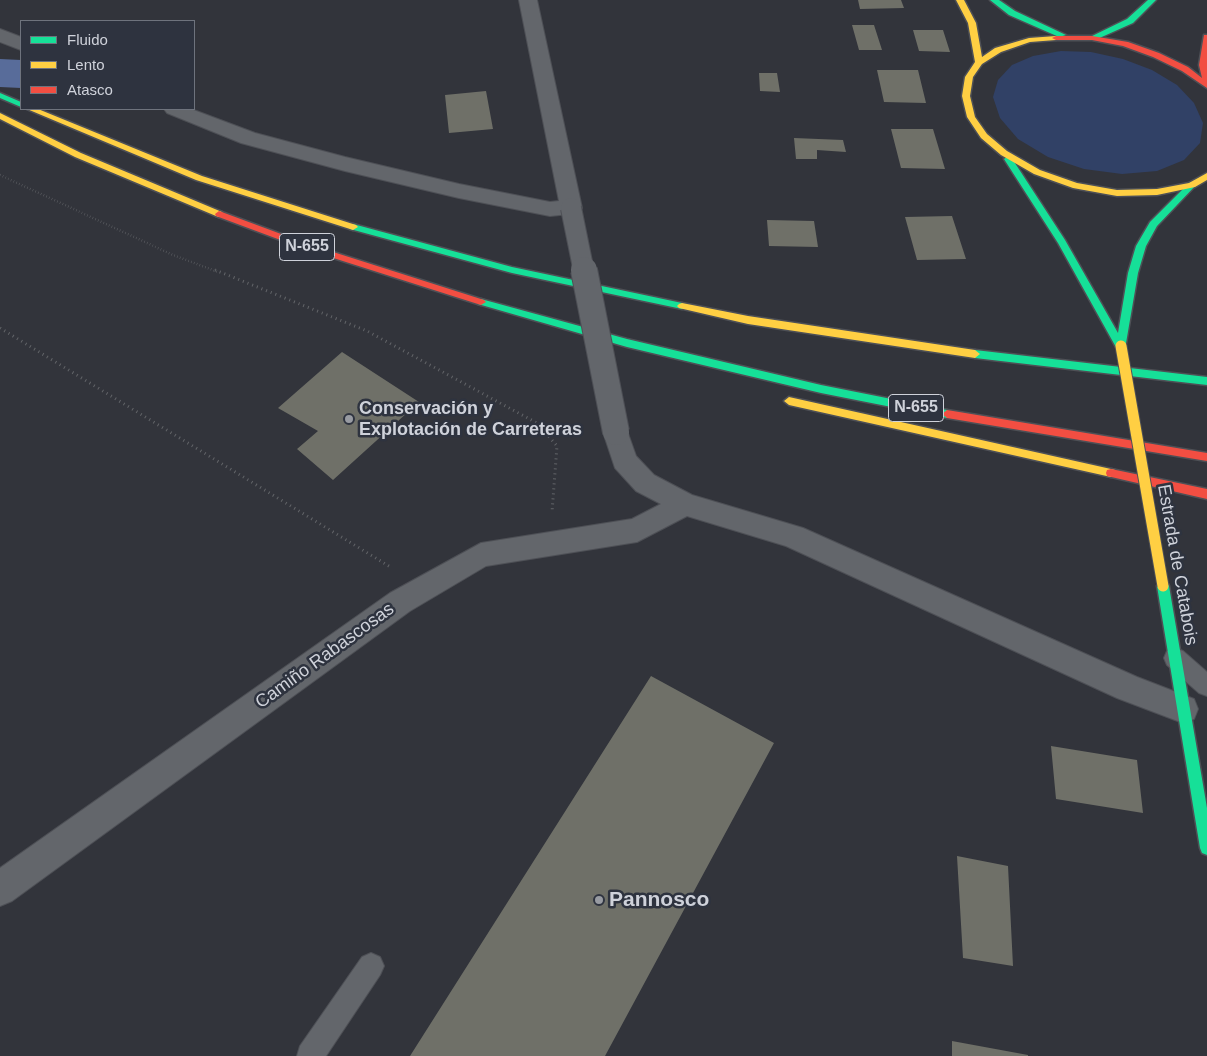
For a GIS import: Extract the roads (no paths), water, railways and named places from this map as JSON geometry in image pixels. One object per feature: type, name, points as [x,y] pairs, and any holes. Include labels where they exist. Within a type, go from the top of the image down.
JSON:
[{"type":"main road","points":[[960,0],[972,23],[979,62]]},
{"type":"main road","points":[[994,0],[1028,21],[1066,36]]},
{"type":"main road","points":[[1092,38],[1130,21],[1143,11],[1152,0]]},
{"type":"main road","points":[[1192,185],[1157,192],[1117,193],[1076,186],[1036,172],[1004,154],[984,136],[971,117],[966,96],[969,77],[979,62],[998,50],[1029,40],[1066,36],[1092,38],[1125,44],[1156,55],[1185,69],[1207,86]]},
{"type":"main road","points":[[1207,37],[1202,65],[1207,82]]},
{"type":"main road","points":[[0,95],[20,104]]},
{"type":"main road","points":[[33,110],[112,144],[200,178],[384,237],[512,270],[748,320],[1017,360],[1207,381]]},
{"type":"main road","name":"N-655","points":[[0,116],[78,155],[233,220],[305,246],[514,313],[628,343],[821,389],[979,420],[1207,457]]},
{"type":"main road","points":[[1004,154],[1062,242],[1121,346]]},
{"type":"main road","points":[[1121,346],[1133,273],[1141,246],[1153,224],[1192,185],[1207,176]]},
{"type":"main road","points":[[628,343],[696,372]]},
{"type":"main road","name":"Estrada de Catabois","points":[[1121,346],[1207,848]]},
{"type":"main road","points":[[778,398],[893,426],[1207,494]]},
{"type":"street","points":[[528,0],[616,432],[624,461],[645,483],[685,504],[793,536],[1128,688],[1184,709]]},
{"type":"street","points":[[0,35],[20,44]]},
{"type":"street","points":[[177,110],[248,138],[345,164],[550,209],[571,208]]},
{"type":"street","name":"Camiño Rabascosas","points":[[0,889],[400,602],[481,555],[637,530],[685,504]]},
{"type":"lane","points":[[1175,658],[1207,686]]},
{"type":"lane","points":[[310,1056],[371,966]]},
{"type":"waterway","points":[[0,73],[20,74]]},
{"type":"place","name":"Conservación y Explotación de Carreteras","points":[[349,419]]},
{"type":"place","name":"Pannosco","points":[[599,900]]}]
